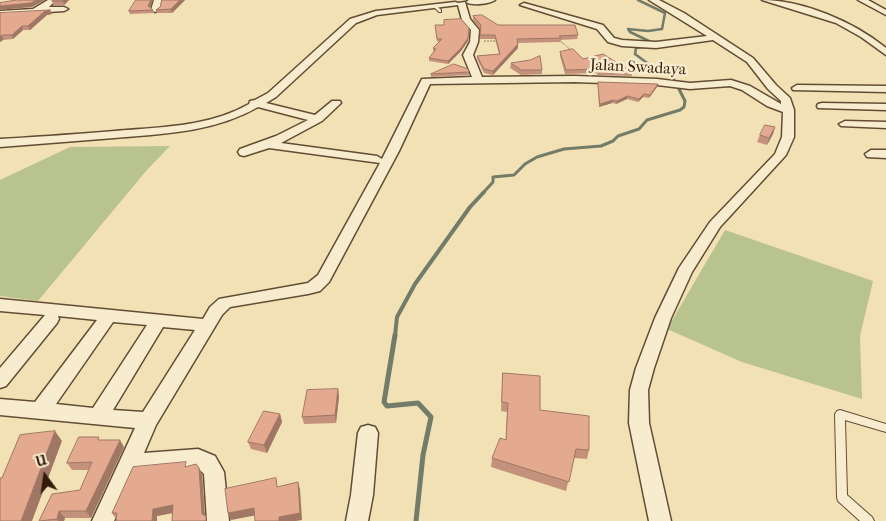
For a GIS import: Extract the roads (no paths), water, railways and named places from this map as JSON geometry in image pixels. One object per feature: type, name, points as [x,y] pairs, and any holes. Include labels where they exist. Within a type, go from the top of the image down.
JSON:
[{"type":"street","points":[[40,10],[52,0]]},
{"type":"street","points":[[155,10],[158,0]]},
{"type":"street","points":[[299,68],[346,20],[356,15],[386,8],[491,0]]},
{"type":"street","points":[[653,0],[716,37],[753,63],[772,87],[783,96],[789,110],[788,137],[780,155],[725,214],[700,246],[673,295],[645,368],[639,390],[640,423],[660,521]]},
{"type":"street","points":[[766,0],[849,26],[886,52]]},
{"type":"street","points":[[778,0],[845,20],[870,32],[886,43]]},
{"type":"street","points":[[862,0],[884,10]]},
{"type":"street","points":[[0,143],[184,128],[239,114],[259,101],[353,22],[376,13],[437,9],[460,2]]},
{"type":"street","points":[[460,2],[466,20],[474,30],[474,42],[468,55],[478,79]]},
{"type":"street","points":[[524,6],[600,27],[615,42],[656,44],[716,37]]},
{"type":"street","points":[[0,12],[64,10]]},
{"type":"street","points":[[3,22],[16,12]]},
{"type":"street","name":"Jalan Swadaya","points":[[206,325],[216,311],[225,303],[314,287],[324,278],[393,151],[424,82],[431,79],[575,79],[666,83],[679,86],[731,83],[746,88],[771,104],[789,110]]},
{"type":"street","points":[[797,88],[886,89]]},
{"type":"street","points":[[865,89],[885,107]]},
{"type":"street","points":[[0,132],[183,124],[219,116],[259,101],[321,116]]},
{"type":"street","points":[[244,152],[267,144],[321,116],[336,103]]},
{"type":"street","points":[[822,106],[885,107]]},
{"type":"street","points":[[846,124],[886,125]]},
{"type":"street","points":[[14,141],[22,132]]},
{"type":"street","points":[[267,144],[377,160]]},
{"type":"street","points":[[871,154],[886,154]]},
{"type":"street","points":[[0,305],[206,325],[148,421],[102,521]]},
{"type":"street","points":[[0,381],[51,319]]},
{"type":"street","points":[[40,411],[105,322]]},
{"type":"street","points":[[98,417],[155,327]]},
{"type":"street","points":[[0,407],[148,421]]},
{"type":"street","points":[[357,521],[362,495],[368,433]]},
{"type":"street","points":[[129,463],[198,458],[208,462],[214,472],[218,521]]},
{"type":"lane","points":[[868,521],[842,497],[840,414],[886,428]]},
{"type":"waterway","points":[[638,0],[665,13],[662,29],[648,31],[628,29],[630,32],[649,41],[650,46],[636,48],[635,54],[654,68],[670,72],[676,84]]},
{"type":"waterway","points":[[483,193],[493,182],[493,177],[514,175],[525,164],[537,157],[564,149],[601,146],[613,141],[618,136],[639,129],[647,120],[680,110],[684,107],[685,101],[676,83]]},
{"type":"waterway","points":[[395,336],[397,317],[415,284],[470,207],[484,192]]},
{"type":"waterway","points":[[395,335],[384,402],[387,406],[418,403],[431,417],[423,455],[416,521]]}]
